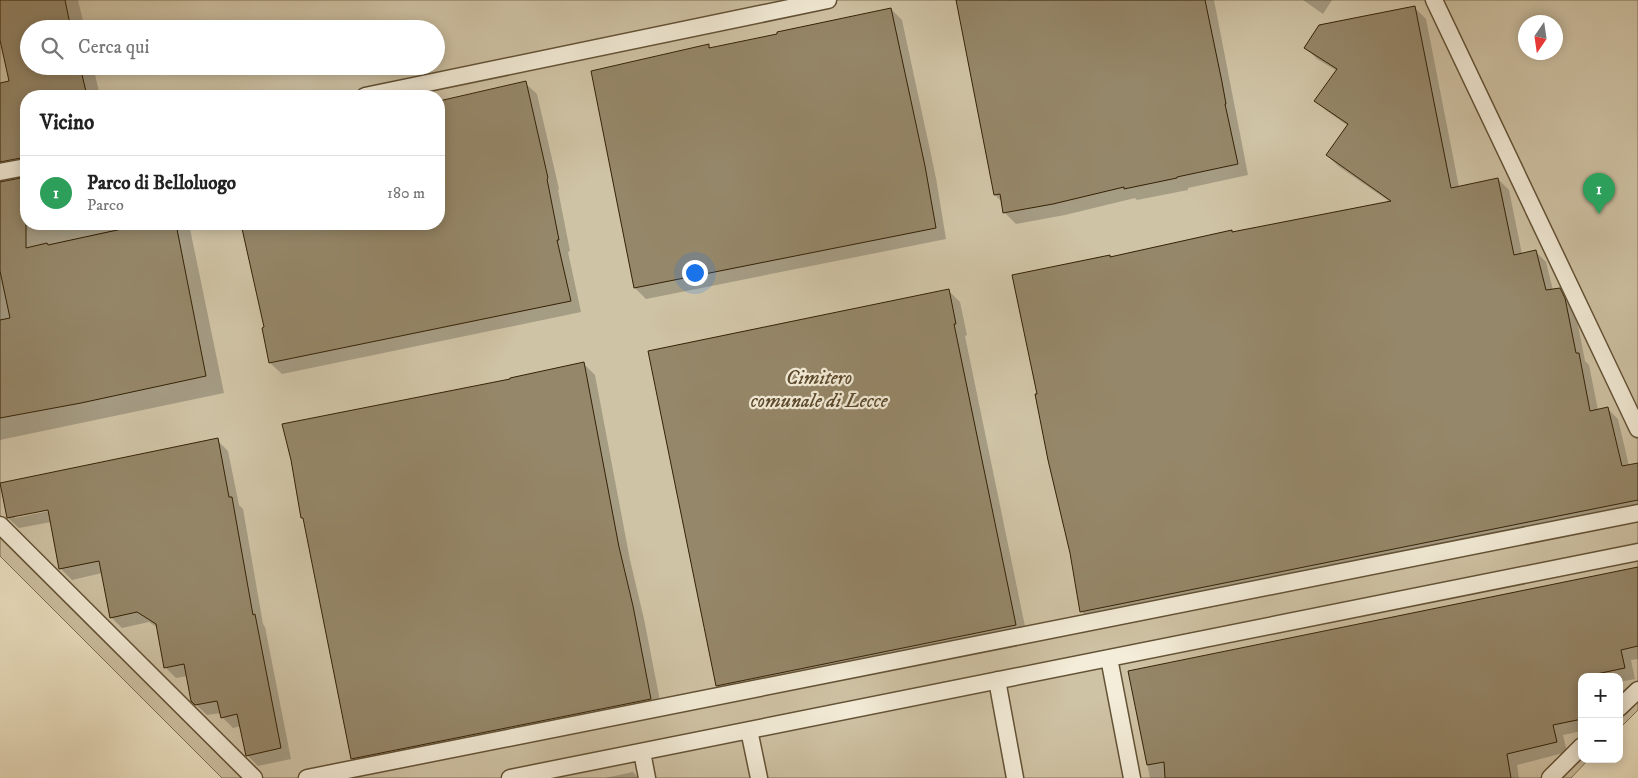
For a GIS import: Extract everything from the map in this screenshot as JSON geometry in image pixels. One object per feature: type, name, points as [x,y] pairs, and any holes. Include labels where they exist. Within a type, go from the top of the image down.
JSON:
[{"type":"lane","points":[[394,90],[828,0]]},
{"type":"lane","points":[[1434,0],[1638,429]]},
{"type":"lane","points":[[0,172],[20,168]]},
{"type":"lane","points":[[307,778],[1638,512]]},
{"type":"lane","points":[[0,525],[254,778]]},
{"type":"lane","points":[[510,778],[1638,552]]},
{"type":"lane","points":[[1109,658],[1132,778]]},
{"type":"lane","points":[[997,680],[1015,778]]},
{"type":"lane","points":[[1623,704],[1638,690]]},
{"type":"lane","points":[[749,730],[759,778]]},
{"type":"lane","points":[[1550,778],[1578,750]]},
{"type":"lane","points":[[642,752],[647,778]]},
{"type":"green space","name":"Cimitero comunale di Lecce","points":[[0,0],[1638,0],[1638,710],[1623,725],[1623,673],[1578,673],[1578,763],[1585,763],[1571,778],[222,778],[0,556]]},
{"type":"building","points":[[0,0],[65,0],[69,20],[20,20],[20,75],[82,75],[86,90],[20,90],[20,158],[0,162],[0,83],[9,81],[0,40]]},
{"type":"building","points":[[956,0],[1205,0],[1238,164],[1003,213],[1000,194],[994,195]]},
{"type":"building","points":[[1415,6],[1451,188],[1498,178],[1514,255],[1536,250],[1546,290],[1560,288],[1565,298],[1576,353],[1579,353],[1590,411],[1608,407],[1622,466],[1638,463],[1638,500],[1080,612],[1070,553],[1048,460],[1035,394],[1037,394],[1012,275],[1110,255],[1110,257],[1232,230],[1232,232],[1391,201],[1326,155],[1348,124],[1314,101],[1337,69],[1304,48],[1319,25]]},
{"type":"building","points":[[891,8],[925,166],[936,228],[634,288],[591,71],[709,44],[709,48]]},
{"type":"building","points":[[526,81],[548,178],[559,240],[557,240],[571,301],[269,363],[262,328],[264,327],[242,230],[445,230],[445,100]]},
{"type":"building","points":[[20,178],[20,230],[26,230],[26,248],[117,230],[177,230],[206,376],[0,418],[0,320],[10,318],[0,271],[0,182]]},
{"type":"building","points":[[949,289],[956,324],[954,324],[1016,625],[716,686],[648,351]]},
{"type":"building","points":[[584,362],[619,547],[633,606],[651,699],[351,759],[303,518],[301,518],[291,460],[282,424],[510,379]]},
{"type":"building","points":[[218,438],[229,497],[232,497],[253,615],[255,614],[281,748],[246,756],[237,714],[221,718],[217,701],[195,705],[191,701],[184,664],[164,668],[156,624],[137,612],[110,618],[99,561],[59,569],[48,510],[7,518],[0,483]]},
{"type":"building","points":[[1638,567],[1638,646],[1621,650],[1625,668],[1601,673],[1578,673],[1578,720],[1553,725],[1557,742],[1507,754],[1511,778],[1165,778],[1164,762],[1147,765],[1128,671]]},
{"type":"place","name":"Parco di Belloluogo","points":[[1599,214]]}]
